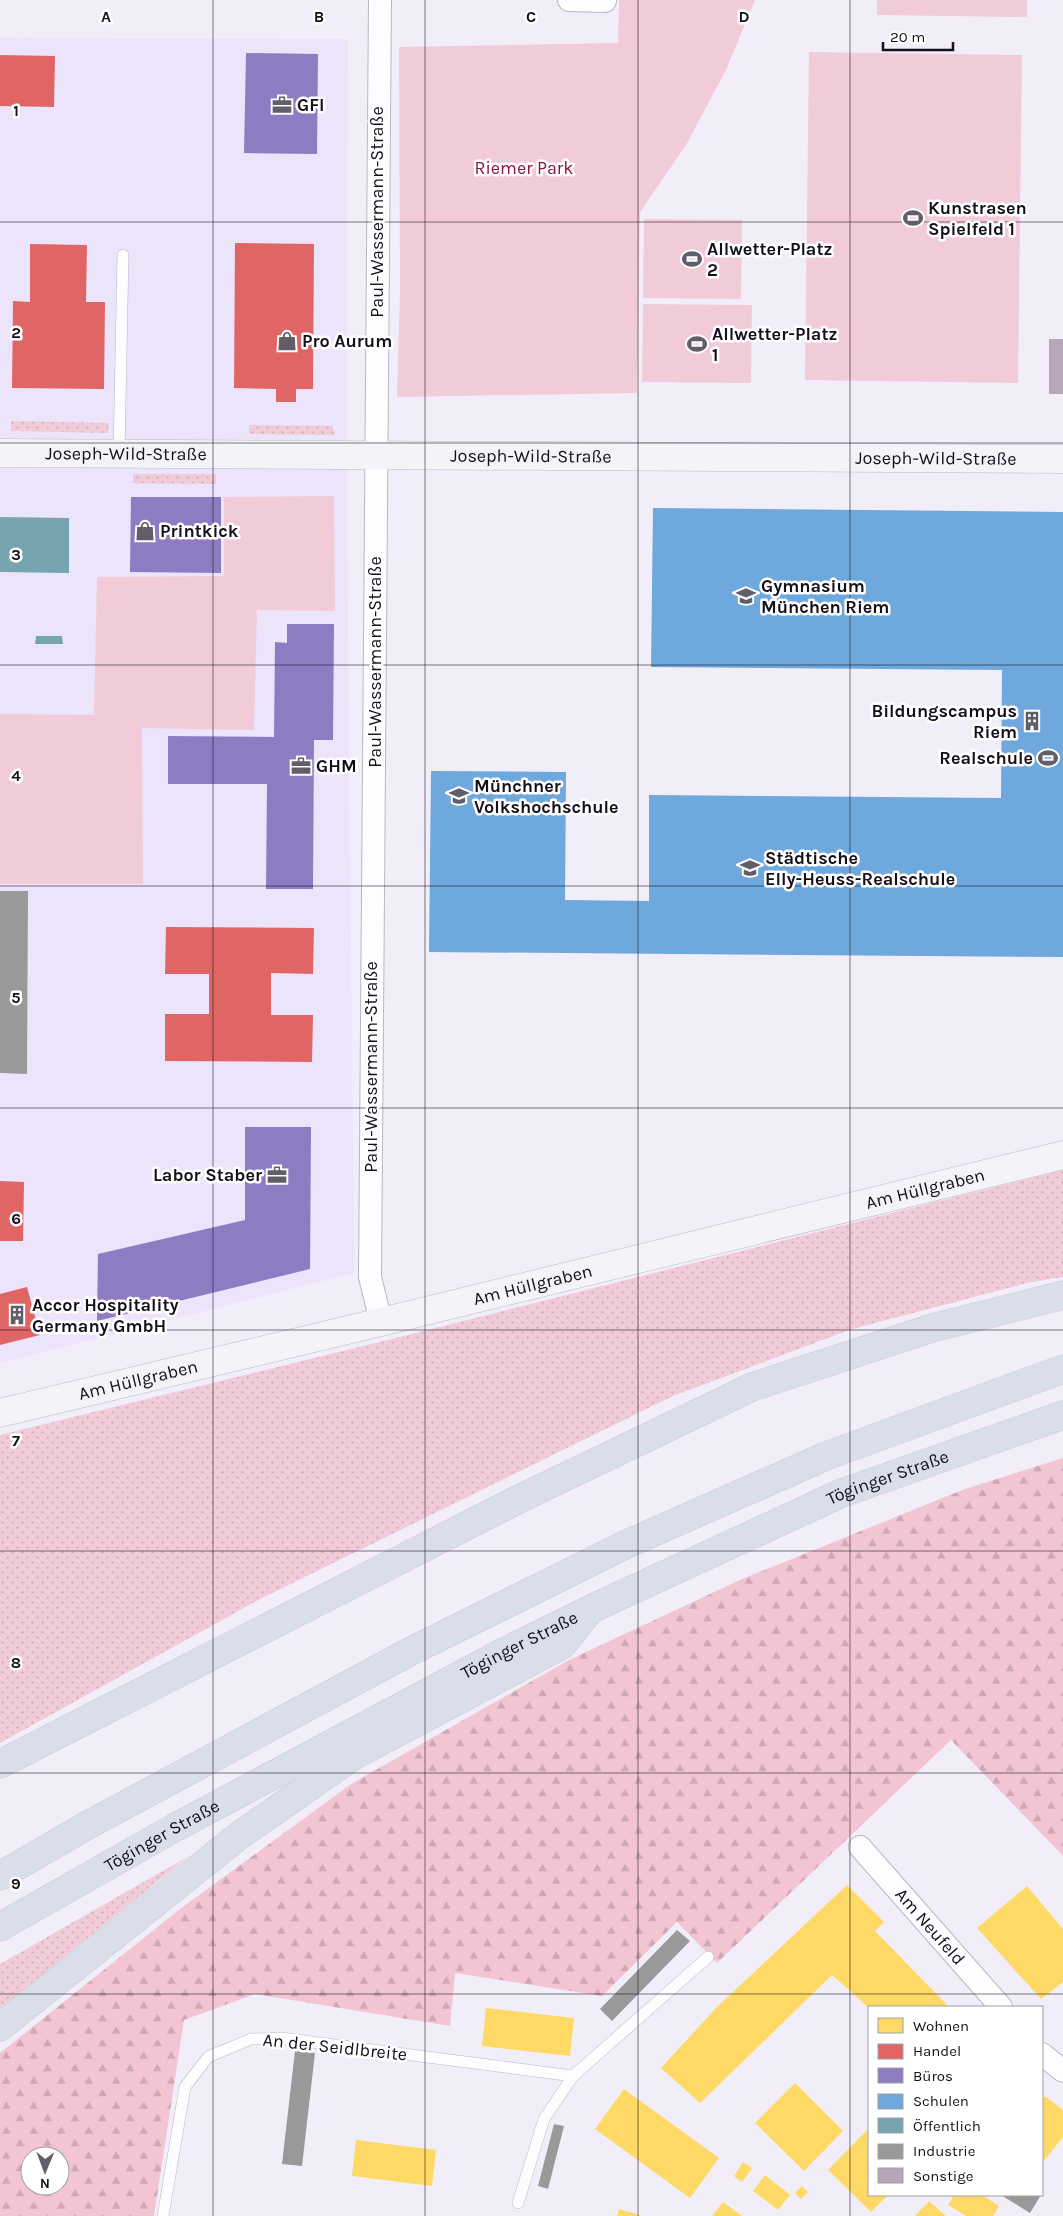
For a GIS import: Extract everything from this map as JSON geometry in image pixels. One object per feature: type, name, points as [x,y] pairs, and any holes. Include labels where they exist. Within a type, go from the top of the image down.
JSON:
[{"type":"highway","points":[[0,1764],[519,1499],[752,1387],[932,1328],[1063,1295]]},
{"type":"highway","points":[[0,1876],[86,1826],[413,1650],[627,1544],[826,1456],[1063,1369]]},
{"type":"highway","name":"Töginger Straße","points":[[0,1927],[174,1828],[500,1654],[591,1609],[842,1493],[1063,1415]]},
{"type":"highway","points":[[0,2026],[240,1835],[353,1756],[562,1645],[591,1609]]},
{"type":"highway","points":[[0,1858],[86,1826]]},
{"type":"main road","name":"Joseph-Wild-Straße","points":[[0,453],[1063,459]]},
{"type":"main road","name":"Am Hüllgraben","points":[[0,1413],[1063,1156]]},
{"type":"street","name":"Paul-Wassermann-Straße","points":[[380,0],[370,1277],[381,1322]]},
{"type":"street","points":[[569,0],[604,1]]},
{"type":"street","name":"Am Neufeld","points":[[860,1847],[1000,2006]]},
{"type":"street","points":[[1043,2055],[1063,2071]]},
{"type":"lane","points":[[119,454],[123,255]]},
{"type":"lane","points":[[518,2203],[544,2119],[573,2076],[708,1957]]},
{"type":"lane","name":"An der Seidlbreite","points":[[163,2216],[185,2087],[208,2058],[251,2039],[280,2038],[573,2076]]},
{"type":"shaded area","points":[[0,38],[348,39],[346,408],[354,1273],[0,1363]]},
{"type":"green space","name":"Riemer Park","points":[[619,0],[755,0],[726,70],[686,145],[640,212],[637,393],[397,397],[400,291],[399,47],[618,43]]},
{"type":"green space","points":[[877,0],[1027,0],[1027,17],[877,15]]},
{"type":"green space","name":"Kunstrasen Spielfeld 1","points":[[809,52],[1022,55],[1018,383],[805,380]]},
{"type":"green space","name":"Allwetter-Platz 2","points":[[644,219],[742,220],[741,299],[643,298]]},
{"type":"green space","name":"Allwetter-Platz 1","points":[[643,304],[752,305],[751,383],[642,382]]},
{"type":"green space","points":[[11,421],[109,423],[108,433],[11,431]]},
{"type":"green space","points":[[249,425],[333,426],[334,435],[249,434]]},
{"type":"green space","points":[[133,474],[216,474],[216,484],[133,483]]},
{"type":"green space","points":[[334,496],[335,611],[257,610],[254,730],[142,728],[143,884],[0,884],[0,714],[94,715],[97,577],[224,576],[224,497]]},
{"type":"green space","points":[[1063,1170],[1063,1277],[1031,1282],[852,1329],[673,1396],[262,1598],[0,1743],[0,1435],[404,1336]]},
{"type":"green space","points":[[1063,1458],[1063,1856],[951,1740],[717,1963],[677,1922],[602,1996],[455,1973],[450,2026],[255,1994],[184,2020],[154,2216],[0,2216],[0,2053],[180,1909],[351,1784],[569,1660],[742,1579],[965,1489]]},
{"type":"green space","points":[[189,1856],[0,2009],[0,1964]]},
{"type":"building: Wohnen","points":[[847,1885],[884,1922],[875,1931],[948,2006],[868,2007],[832,1975],[700,2103],[661,2068],[717,2007]]},
{"type":"building: Wohnen","points":[[1027,1886],[1063,1929],[1063,1982],[1041,1999],[977,1928]]},
{"type":"building: Wohnen","points":[[486,2008],[574,2018],[570,2056],[482,2046]]},
{"type":"building: Wohnen","points":[[795,2083],[843,2131],[804,2171],[755,2123]]},
{"type":"building: Wohnen","points":[[624,2089],[719,2158],[690,2198],[595,2129]]},
{"type":"building: Wohnen","points":[[1045,2096],[1063,2110],[1063,2137],[1043,2162],[1043,2099]]},
{"type":"building: Wohnen","points":[[868,2129],[868,2196],[887,2196],[871,2212],[828,2170]]},
{"type":"building: Wohnen","points":[[356,2140],[436,2150],[432,2186],[352,2176]]},
{"type":"building: Wohnen","points":[[743,2162],[752,2168],[742,2182],[734,2176]]},
{"type":"building: Wohnen","points":[[765,2175],[790,2195],[778,2210],[753,2191]]},
{"type":"building: Wohnen","points":[[802,2186],[808,2192],[801,2199],[795,2193]]},
{"type":"building: Wohnen","points":[[953,2196],[984,2196],[999,2206],[993,2216],[966,2216],[948,2205]]},
{"type":"building: Wohnen","points":[[929,2201],[946,2216],[915,2216]]},
{"type":"building: Wohnen","points":[[723,2202],[742,2216],[712,2216]]},
{"type":"building: Wohnen","points":[[619,2209],[640,2215],[640,2216],[617,2216]]},
{"type":"building: Handel","points":[[0,55],[55,56],[54,107],[0,106]]},
{"type":"building: Handel","points":[[235,243],[314,244],[313,389],[296,389],[296,402],[276,402],[276,389],[234,388]]},
{"type":"building: Handel","points":[[30,244],[87,245],[86,302],[105,302],[104,389],[12,388],[13,301],[30,302]]},
{"type":"building: Handel","points":[[166,927],[314,928],[313,974],[271,973],[271,1015],[313,1015],[312,1062],[165,1061],[165,1014],[209,1014],[209,974],[165,974]]},
{"type":"building: Handel","points":[[0,1181],[24,1182],[23,1241],[0,1241]]},
{"type":"building: Handel","name":"Accor Hospitality Germany GmbH","points":[[27,1287],[40,1335],[0,1345],[0,1294]]},
{"type":"building: Büros","points":[[246,53],[318,54],[317,154],[244,153]]},
{"type":"building: Büros","points":[[131,497],[221,497],[221,573],[130,572]]},
{"type":"building: Büros","points":[[287,624],[334,624],[333,740],[314,740],[313,889],[266,889],[267,784],[168,784],[168,736],[274,737],[275,642],[287,643]]},
{"type":"building: Büros","points":[[245,1127],[311,1127],[310,1269],[97,1321],[98,1254],[245,1220]]},
{"type":"building: Schulen","name":"Bildungscampus Riem","points":[[653,508],[1063,512],[1063,957],[429,952],[431,771],[566,772],[565,900],[649,901],[649,795],[1001,798],[1002,670],[651,667]]},
{"type":"building: Öffentlich","points":[[0,517],[69,518],[69,573],[0,572]]},
{"type":"building: Öffentlich","points":[[36,636],[62,636],[63,644],[35,644]]},
{"type":"building: Industrie","points":[[0,891],[28,891],[27,1074],[0,1073]]},
{"type":"building: Industrie","points":[[677,1930],[690,1941],[612,2021],[600,2009]]},
{"type":"building: Industrie","points":[[295,2051],[315,2053],[302,2166],[282,2164]]},
{"type":"building: Industrie","points":[[554,2124],[564,2126],[548,2189],[538,2186]]},
{"type":"building: Industrie","points":[[1003,2196],[1040,2196],[1030,2213]]},
{"type":"building: Sonstige","points":[[1049,339],[1063,339],[1063,394],[1049,394]]},
{"type":"place","name":"GFI","points":[[282,105]]},
{"type":"place","name":"Kunstrasen Spielfeld 1","points":[[913,218]]},
{"type":"place","name":"Allwetter-Platz 2","points":[[692,259]]},
{"type":"place","name":"Pro Aurum","points":[[287,341]]},
{"type":"place","name":"Allwetter-Platz 1","points":[[697,344]]},
{"type":"place","name":"Printkick","points":[[145,531]]},
{"type":"place","name":"Gymnasium München Riem","points":[[746,596]]},
{"type":"place","name":"Bildungscampus Riem","points":[[1032,721]]},
{"type":"place","name":"Realschule","points":[[1048,758]]},
{"type":"place","name":"GHM","points":[[301,766]]},
{"type":"place","name":"Münchner Volkshochschule","points":[[459,796]]},
{"type":"place","name":"Städtische Elly-Heuss-Realschule","points":[[750,868]]},
{"type":"place","name":"Labor Staber","points":[[277,1175]]},
{"type":"place","name":"Accor Hospitality Germany GmbH","points":[[17,1315]]}]
